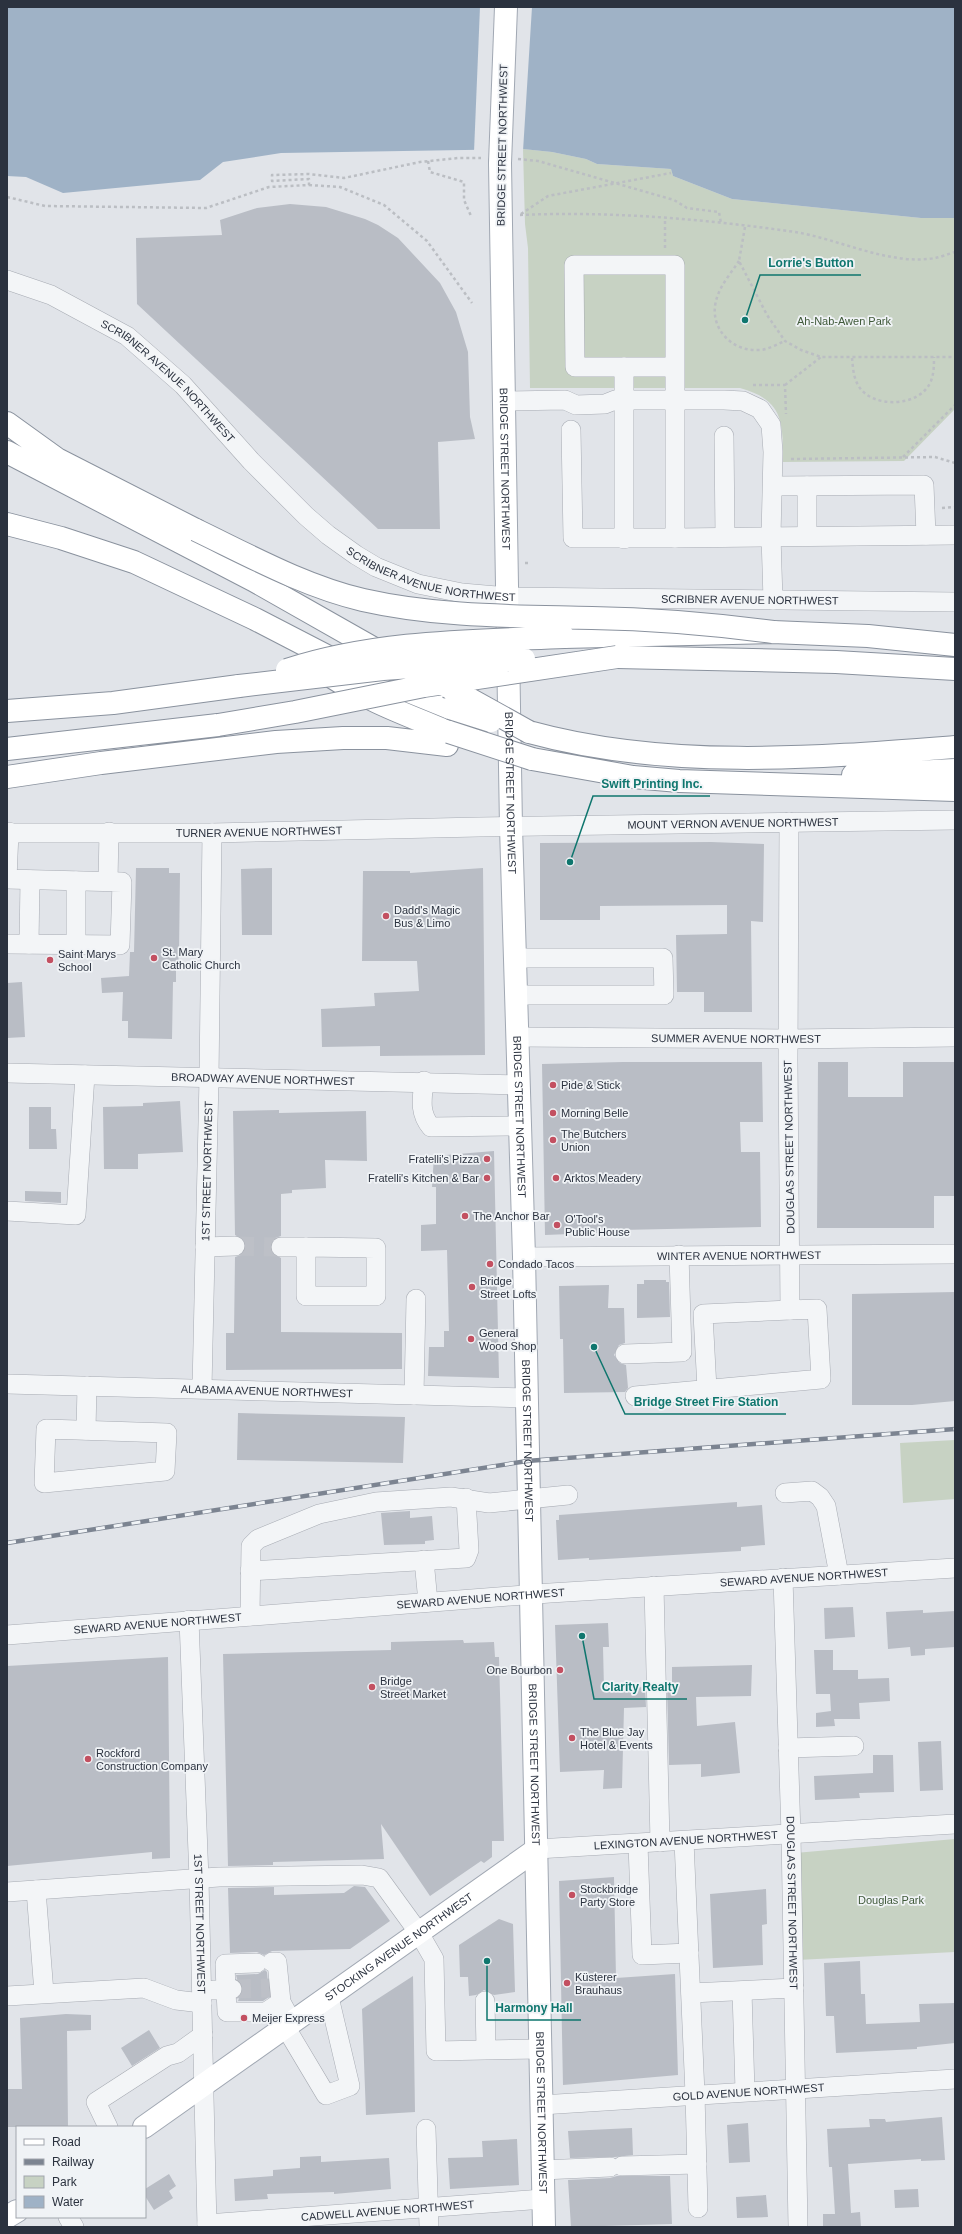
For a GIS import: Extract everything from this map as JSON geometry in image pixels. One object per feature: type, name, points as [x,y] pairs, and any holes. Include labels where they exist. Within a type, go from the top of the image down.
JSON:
[{"type":"main road","name":"BRIDGE STREET NORTHWEST","points":[[506,7],[501,160],[510,215],[503,401],[508,597],[511,827],[524,1257],[529,1594],[537,1849],[544,2227]]},
{"type":"main road","points":[[7,422],[26,439],[57,459],[196,530],[280,570],[323,587],[363,599],[425,611],[482,616],[697,622],[772,632]]},
{"type":"main road","points":[[7,452],[253,580],[402,664],[449,698]]},
{"type":"main road","points":[[7,524],[61,538],[134,562],[255,619],[342,664],[449,698],[528,732],[571,741],[655,754],[708,758],[866,754],[955,747]]},
{"type":"main road","points":[[255,619],[334,679],[448,738]]},
{"type":"main road","points":[[239,686],[319,660],[341,655],[442,643],[772,632],[868,636],[955,645]]},
{"type":"main road","points":[[868,636],[955,633]]},
{"type":"main road","points":[[7,749],[258,719],[424,686],[617,657]]},
{"type":"main road","points":[[7,711],[114,703],[189,692],[383,669],[484,661],[617,657],[836,662],[955,669]]},
{"type":"main road","points":[[7,776],[101,762],[276,742],[343,738],[448,738],[571,767],[679,782],[766,783],[836,788],[955,790]]},
{"type":"main road","points":[[766,783],[835,776],[955,770]]},
{"type":"main road","name":"STOCKING AVENUE NORTHWEST","points":[[145,2126],[537,1849]]},
{"type":"main road","points":[[7,2217],[16,2212]]},
{"type":"street","points":[[675,367],[575,367],[574,265],[675,265],[675,367],[674,400],[675,538]]},
{"type":"street","name":"SCRIBNER AVENUE NORTHWEST","points":[[7,280],[51,295],[128,336],[183,385],[251,461],[306,516],[328,535],[376,567],[418,584],[462,593],[508,597],[955,602]]},
{"type":"street","points":[[624,367],[619,400],[624,539]]},
{"type":"street","points":[[503,401],[565,400],[575,395],[604,395],[619,400],[743,401],[760,409],[771,425],[773,486],[771,536],[773,600]]},
{"type":"street","points":[[571,430],[573,538],[624,539],[771,536],[955,535]]},
{"type":"street","points":[[724,436],[725,537]]},
{"type":"street","points":[[773,486],[924,485],[926,535]]},
{"type":"street","points":[[807,486],[808,536]]},
{"type":"street","name":"MOUNT VERNON AVENUE NORTHWEST","points":[[511,827],[955,820]]},
{"type":"street","name":"DOUGLAS STREET NORTHWEST","points":[[789,822],[788,1039],[790,1310]]},
{"type":"street","name":"TURNER AVENUE NORTHWEST","points":[[8,832],[212,833],[511,827]]},
{"type":"street","points":[[7,944],[120,945],[122,882],[7,879],[8,832]]},
{"type":"street","points":[[108,881],[109,832]]},
{"type":"street","name":"1ST STREET NORTHWEST","points":[[202,1388],[209,1078],[212,833]]},
{"type":"street","points":[[29,944],[30,880]]},
{"type":"street","points":[[76,881],[76,944]]},
{"type":"street","points":[[515,958],[663,958],[664,995],[516,995]]},
{"type":"street","name":"SUMMER AVENUE NORTHWEST","points":[[517,1037],[788,1039],[955,1037]]},
{"type":"street","name":"BROADWAY AVENUE NORTHWEST","points":[[7,1073],[518,1084]]},
{"type":"street","points":[[7,1211],[76,1216],[85,1075]]},
{"type":"street","points":[[424,1082],[422,1104],[424,1119],[431,1127],[519,1126]]},
{"type":"street","points":[[205,1247],[235,1246]]},
{"type":"street","points":[[281,1247],[306,1247]]},
{"type":"street","name":"WINTER AVENUE NORTHWEST","points":[[524,1257],[955,1254]]},
{"type":"street","points":[[625,1354],[682,1352],[679,1255]]},
{"type":"street","points":[[414,1394],[416,1299]]},
{"type":"street","points":[[635,1396],[821,1379],[817,1309],[704,1314],[707,1389]]},
{"type":"street","name":"ALABAMA AVENUE NORTHWEST","points":[[7,1384],[202,1388],[526,1398]]},
{"type":"street","points":[[86,1430],[87,1386]]},
{"type":"street","points":[[46,1429],[86,1430],[166,1433],[165,1470],[44,1484],[46,1429]]},
{"type":"street","points":[[785,1493],[812,1491],[820,1497],[826,1506],[839,1575]]},
{"type":"street","points":[[250,1616],[251,1546],[258,1539],[319,1514],[376,1502],[451,1497],[466,1498],[489,1503],[568,1495]]},
{"type":"street","points":[[250,1571],[466,1558],[469,1555],[466,1498]]},
{"type":"street","points":[[424,1560],[428,1602]]},
{"type":"street","name":"SEWARD AVENUE NORTHWEST","points":[[7,1635],[529,1594],[955,1568]]},
{"type":"street","name":"DOUGLAS STREET NORTHWEST","points":[[783,1578],[791,1835],[798,2227]]},
{"type":"street","points":[[654,1586],[660,1842]]},
{"type":"street","name":"1ST STREET NORTHWEST","points":[[189,1620],[199,1879],[207,2225]]},
{"type":"street","points":[[788,1748],[854,1746]]},
{"type":"street","name":"LEXINGTON AVENUE NORTHWEST","points":[[537,1849],[955,1824]]},
{"type":"street","points":[[684,1841],[695,2094],[698,2208]]},
{"type":"street","points":[[638,1844],[642,1955],[689,1953]]},
{"type":"street","points":[[7,1892],[199,1879],[362,1874],[379,1878],[419,1933],[434,1959],[436,2051],[540,2049]]},
{"type":"street","points":[[36,1890],[44,1993]]},
{"type":"street","points":[[278,1992],[266,2012],[227,2012],[229,1990],[225,1964],[277,1962],[278,1992],[289,2025],[326,2094],[350,2086],[329,1997]]},
{"type":"street","points":[[7,1996],[144,1988],[176,2000],[202,1997],[229,1990]]},
{"type":"street","points":[[691,1993],[794,1988]]},
{"type":"street","points":[[742,1991],[745,2091]]},
{"type":"street","points":[[485,2001],[486,2049]]},
{"type":"street","points":[[108,2126],[96,2102],[166,2056],[178,2053],[203,2036]]},
{"type":"street","name":"GOLD AVENUE NORTHWEST","points":[[541,2105],[695,2094],[955,2079]]},
{"type":"street","points":[[426,2129],[429,2227]]},
{"type":"street","points":[[542,2170],[697,2164]]},
{"type":"street","name":"CADWELL AVENUE NORTHWEST","points":[[207,2225],[346,2220],[429,2207],[543,2199]]},
{"type":"street","points":[[69,2218],[74,2227]]},
{"type":"path","points":[[309,186],[309,179],[272,181],[272,175],[309,174],[344,178],[428,161],[458,158],[538,161],[674,200],[687,208],[719,212],[721,223]]},
{"type":"path","points":[[428,161],[430,172],[464,182],[464,200],[471,216]]},
{"type":"path","points":[[510,215],[548,196],[671,173]]},
{"type":"path","points":[[7,197],[45,206],[206,208],[269,187],[340,187],[384,205],[427,241],[472,303]]},
{"type":"path","points":[[510,215],[569,212],[721,223],[797,233],[904,259],[934,258],[955,252]]},
{"type":"path","points":[[665,218],[665,265]]},
{"type":"path","points":[[745,227],[739,261],[723,285],[716,301],[716,317],[721,333],[732,344],[746,349],[760,350],[785,341]]},
{"type":"path","points":[[739,261],[767,315],[785,341],[801,350],[821,357],[955,357]]},
{"type":"path","points":[[785,385],[821,357]]},
{"type":"path","points":[[852,358],[854,375],[858,386],[868,396],[882,402],[911,399],[923,391],[930,383],[934,372],[934,357]]},
{"type":"path","points":[[903,458],[955,405]]},
{"type":"path","points":[[786,459],[942,458],[955,462]]},
{"type":"path","points":[[936,508],[955,507]]},
{"type":"green space","name":"Ah-Nab-Awen Park","points":[[523,149],[552,152],[586,159],[597,164],[671,169],[673,176],[732,199],[921,218],[955,218],[955,409],[904,461],[783,462],[781,425],[773,406],[765,399],[754,393],[740,388],[530,388],[528,248],[525,224]]},
{"type":"green space","points":[[955,1440],[955,1499],[903,1503],[900,1443]]},
{"type":"green space","name":"Douglas Park","points":[[955,1839],[955,1952],[797,1960],[795,1853]]},
{"type":"water","points":[[7,7],[955,7],[955,218],[921,218],[732,199],[673,176],[671,169],[597,164],[586,159],[552,152],[523,149],[281,153],[223,162],[200,180],[63,193],[26,177],[7,176]]},
{"type":"pier","points":[[480,7],[532,7],[523,151],[474,152]]},
{"type":"building","points":[[290,204],[326,207],[365,219],[378,225],[398,238],[440,283],[456,312],[468,352],[470,417],[475,439],[438,442],[440,529],[378,529],[137,304],[136,238],[222,235],[220,220],[257,208]]},
{"type":"building","points":[[711,842],[764,844],[763,922],[751,921],[752,1012],[704,1012],[704,992],[677,992],[676,935],[727,934],[727,905],[600,906],[600,920],[540,920],[540,843]]},
{"type":"building","name":"St. Mary Catholic Church","points":[[136,868],[169,868],[169,873],[180,873],[179,954],[178,963],[176,963],[176,982],[173,982],[172,1039],[128,1038],[128,1021],[122,1021],[123,992],[102,993],[101,978],[129,976],[130,952],[134,952]]},
{"type":"building","points":[[272,868],[272,935],[242,935],[241,869]]},
{"type":"building","points":[[483,868],[485,1055],[380,1056],[380,1046],[322,1047],[321,1009],[375,1006],[374,993],[419,991],[417,961],[362,961],[363,871],[410,871],[410,873]]},
{"type":"building","points":[[22,982],[25,1037],[7,1038],[7,983]]},
{"type":"building","points":[[623,1062],[762,1062],[763,1122],[740,1122],[741,1152],[760,1152],[761,1227],[620,1230],[620,1232],[545,1235],[542,1064]]},
{"type":"building","points":[[818,1062],[848,1062],[848,1097],[903,1097],[903,1062],[955,1062],[955,1196],[934,1196],[934,1228],[817,1228]]},
{"type":"building","points":[[180,1101],[183,1152],[138,1154],[138,1169],[104,1169],[103,1107],[143,1106],[143,1103]]},
{"type":"building","points":[[29,1107],[51,1107],[51,1129],[56,1129],[57,1149],[29,1149]]},
{"type":"building","points":[[279,1110],[279,1113],[366,1111],[367,1161],[325,1160],[326,1188],[292,1190],[292,1193],[281,1194],[281,1236],[275,1238],[270,1247],[272,1253],[281,1258],[281,1332],[402,1333],[402,1369],[226,1370],[226,1333],[234,1333],[235,1257],[241,1255],[246,1246],[244,1240],[235,1235],[233,1111]]},
{"type":"building","points":[[494,1151],[499,1378],[428,1376],[429,1347],[444,1347],[444,1331],[449,1331],[447,1250],[421,1251],[421,1225],[436,1224],[436,1187],[432,1187],[434,1156]]},
{"type":"building","points":[[25,1191],[61,1192],[61,1203],[25,1201]]},
{"type":"building","points":[[644,1280],[666,1280],[666,1282],[669,1282],[670,1317],[637,1318],[637,1284],[644,1284]]},
{"type":"building","points":[[609,1285],[608,1308],[624,1308],[625,1343],[619,1345],[614,1355],[620,1363],[626,1365],[628,1388],[625,1392],[564,1393],[563,1339],[560,1339],[559,1286]]},
{"type":"building","points":[[955,1292],[955,1401],[912,1405],[852,1405],[852,1294]]},
{"type":"building","points":[[238,1413],[405,1417],[403,1463],[237,1460]]},
{"type":"building","points":[[737,1502],[737,1507],[762,1505],[765,1545],[741,1547],[741,1551],[589,1560],[589,1558],[558,1560],[556,1520],[559,1520],[559,1515]]},
{"type":"building","points":[[410,1511],[410,1518],[432,1516],[434,1540],[425,1541],[425,1544],[384,1545],[381,1513]]},
{"type":"building","points":[[853,1607],[855,1637],[825,1639],[824,1608]]},
{"type":"building","points":[[923,1610],[923,1613],[955,1611],[955,1647],[925,1649],[925,1655],[911,1656],[910,1647],[888,1649],[886,1612]]},
{"type":"building","points":[[608,1623],[609,1647],[603,1647],[604,1689],[645,1687],[646,1707],[624,1708],[622,1788],[603,1789],[604,1770],[560,1772],[555,1625]]},
{"type":"building","points":[[463,1640],[464,1643],[494,1642],[495,1657],[499,1657],[504,1841],[492,1841],[492,1857],[484,1863],[481,1861],[430,1896],[381,1824],[384,1859],[273,1862],[273,1865],[228,1866],[223,1654],[391,1650],[391,1642]]},
{"type":"building","points":[[814,1650],[833,1650],[833,1670],[858,1670],[858,1679],[889,1678],[890,1701],[859,1703],[860,1719],[834,1719],[835,1726],[816,1727],[816,1713],[831,1711],[830,1694],[816,1694]]},
{"type":"building","name":"Rockford Construction Company","points":[[168,1657],[170,1858],[152,1859],[152,1852],[7,1866],[7,1666]]},
{"type":"building","points":[[752,1665],[751,1696],[696,1697],[697,1726],[735,1722],[740,1773],[701,1777],[701,1764],[669,1765],[667,1686],[672,1686],[672,1667]]},
{"type":"building","points":[[941,1741],[943,1790],[920,1791],[918,1742]]},
{"type":"building","points":[[873,1755],[893,1755],[894,1792],[859,1793],[860,1798],[815,1800],[814,1776],[873,1773]]},
{"type":"building","points":[[614,1877],[616,1978],[675,1974],[678,2075],[563,2085],[559,1881]]},
{"type":"building","points":[[354,1886],[365,1887],[390,1921],[350,1949],[272,1951],[264,1955],[257,1952],[230,1953],[228,1888],[274,1887],[274,1895],[344,1893]]},
{"type":"building","points":[[766,1889],[767,1924],[762,1925],[763,1965],[713,1968],[710,1894]]},
{"type":"building","points":[[499,1919],[513,1924],[515,1992],[494,1995],[484,1990],[476,1995],[469,1996],[468,1977],[460,1977],[459,1945]]},
{"type":"building","points":[[860,1961],[861,1994],[865,1994],[866,2024],[920,2022],[919,2004],[955,2003],[955,2043],[917,2047],[917,2049],[836,2053],[834,2016],[826,2016],[824,1963]]},
{"type":"building","points":[[265,1970],[267,1972],[269,1997],[263,2001],[238,2001],[243,1988],[236,1975],[258,1974]]},
{"type":"building","points":[[413,1976],[415,2112],[366,2115],[362,2009]]},
{"type":"building","points":[[66,2014],[91,2015],[91,2030],[67,2031],[68,2126],[7,2127],[7,2089],[22,2089],[20,2018]]},
{"type":"building","points":[[149,2030],[160,2048],[132,2066],[121,2048]]},
{"type":"building","points":[[942,2117],[945,2160],[921,2161],[921,2159],[848,2164],[851,2213],[860,2212],[861,2227],[823,2227],[823,2214],[835,2214],[832,2167],[829,2167],[827,2129],[870,2127],[869,2119],[885,2119],[886,2122]]},
{"type":"building","points":[[748,2123],[750,2162],[729,2163],[727,2125]]},
{"type":"building","points":[[632,2128],[633,2155],[570,2158],[568,2131]]},
{"type":"building","points":[[517,2139],[519,2185],[450,2189],[448,2158],[483,2157],[482,2141]]},
{"type":"building","points":[[321,2156],[321,2162],[389,2158],[391,2189],[334,2194],[334,2192],[267,2194],[268,2199],[235,2201],[234,2179],[273,2176],[273,2170],[300,2168],[300,2157]]},
{"type":"building","points":[[169,2174],[176,2186],[169,2191],[173,2198],[154,2210],[146,2198],[146,2188]]},
{"type":"building","points":[[617,2176],[670,2176],[672,2224],[571,2227],[568,2180],[610,2178]]},
{"type":"building","points":[[918,2189],[919,2207],[895,2208],[894,2190]]},
{"type":"building","points":[[766,2195],[768,2217],[737,2218],[736,2197]]},
{"type":"tunnel","points":[[235,1246],[281,1247]]},
{"type":"tunnel","points":[[232,1989],[273,1988]]},
{"type":"railway","points":[[7,1543],[527,1461],[955,1429]]},
{"type":"place","name":"Lorrie's Button","points":[[745,320]]},
{"type":"place","name":"Swift Printing Inc.","points":[[570,862]]},
{"type":"place","name":"Dadd's Magic Bus & Limo","points":[[386,916]]},
{"type":"place","name":"St. Mary Catholic Church","points":[[154,958]]},
{"type":"place","name":"Saint Marys School","points":[[50,960]]},
{"type":"place","name":"Pide & Stick","points":[[553,1085]]},
{"type":"place","name":"Morning Belle","points":[[553,1113]]},
{"type":"place","name":"The Butchers Union","points":[[553,1140]]},
{"type":"place","name":"Fratelli's Pizza","points":[[487,1159]]},
{"type":"place","name":"Fratelli's Kitchen & Bar","points":[[487,1178]]},
{"type":"place","name":"Arktos Meadery","points":[[556,1178]]},
{"type":"place","name":"The Anchor Bar","points":[[465,1216]]},
{"type":"place","name":"O'Tool's Public House","points":[[557,1225]]},
{"type":"place","name":"Condado Tacos","points":[[490,1264]]},
{"type":"place","name":"Bridge Street Lofts","points":[[472,1287]]},
{"type":"place","name":"General Wood Shop","points":[[471,1339]]},
{"type":"place","name":"Bridge Street Fire Station","points":[[594,1347]]},
{"type":"place","name":"Clarity Realty","points":[[582,1636]]},
{"type":"place","name":"One Bourbon","points":[[560,1670]]},
{"type":"place","name":"Bridge Street Market","points":[[372,1687]]},
{"type":"place","name":"The Blue Jay Hotel & Events","points":[[572,1738]]},
{"type":"place","name":"Rockford Construction Company","points":[[88,1759]]},
{"type":"place","name":"Stockbridge Party Store","points":[[572,1895]]},
{"type":"place","name":"Harmony Hall","points":[[487,1961]]},
{"type":"place","name":"Küsterer Brauhaus","points":[[567,1983]]},
{"type":"place","name":"Meijer Express","points":[[244,2018]]}]
